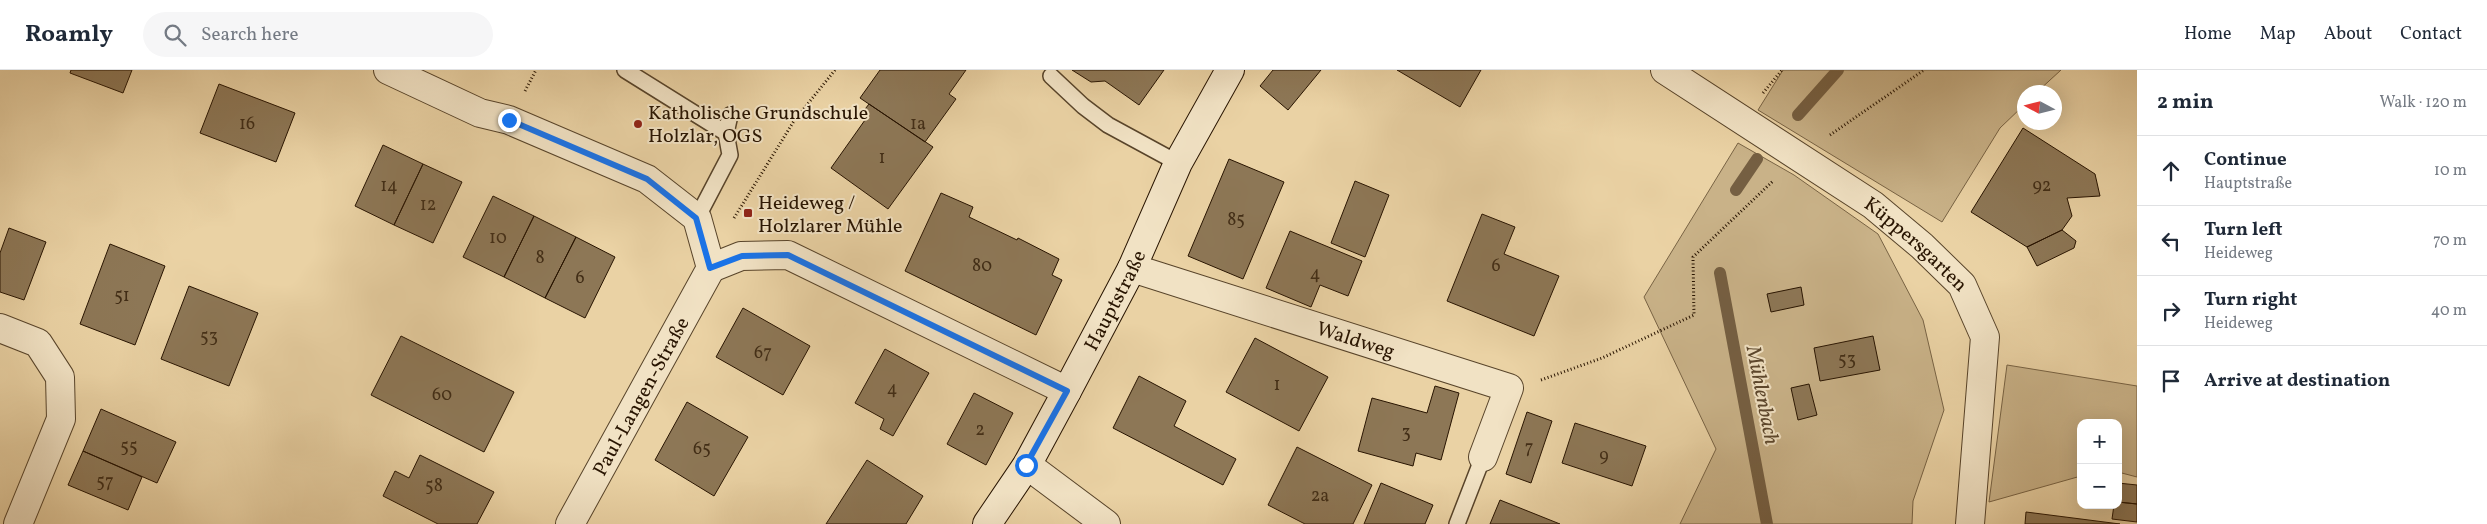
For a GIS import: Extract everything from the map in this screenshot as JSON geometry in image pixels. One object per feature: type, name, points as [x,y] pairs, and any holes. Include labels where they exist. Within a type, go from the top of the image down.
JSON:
[{"type":"street","points":[[388,70],[480,113],[509,120],[647,179],[696,218],[710,268],[742,256],[788,255],[1067,391]]},
{"type":"street","name":"Hauptstraße","points":[[987,524],[1026,465],[1067,391],[1132,268],[1178,164],[1230,70]]},
{"type":"street","name":"Küppersgarten","points":[[1665,70],[1873,205],[1922,246],[1962,285],[1985,337],[1970,524]]},
{"type":"street","name":"Paul-Langen-Straße","points":[[570,524],[710,268]]},
{"type":"street","name":"Waldweg","points":[[1132,268],[1249,307],[1509,388]]},
{"type":"street","points":[[0,328],[38,343],[60,377],[61,419],[18,524]]},
{"type":"street","points":[[1483,458],[1509,388]]},
{"type":"street","points":[[1026,465],[1106,524]]},
{"type":"lane","points":[[626,70],[726,133]]},
{"type":"lane","points":[[1051,76],[1083,106],[1108,125],[1178,164]]},
{"type":"lane","points":[[696,218],[730,155],[726,133],[730,115]]},
{"type":"lane","points":[[1457,524],[1483,458]]},
{"type":"path","points":[[733,220],[740,204],[794,120],[834,70]]},
{"type":"path","points":[[1509,388],[1549,378],[1602,358],[1694,315],[1694,257],[1798,157],[1924,70]]},
{"type":"shaded area","points":[[1783,70],[2061,70],[2045,85],[2017,85],[2017,112],[2000,128],[1942,222],[1758,110]]},
{"type":"shaded area","points":[[1738,143],[1794,175],[1878,234],[1923,320],[1944,410],[1913,501],[1912,524],[1680,524],[1716,449],[1644,297]]},
{"type":"shaded area","points":[[2007,365],[2137,386],[2137,477],[2122,473],[2122,419],[2077,419],[2077,477],[1989,502]]},
{"type":"building","points":[[71,70],[132,70],[123,93],[70,73]]},
{"type":"building","points":[[880,70],[966,70],[949,94],[956,99],[925,142],[860,98]]},
{"type":"building","points":[[1072,70],[1164,70],[1139,105],[1105,81],[1091,82]]},
{"type":"building","points":[[1273,70],[1321,70],[1288,110],[1260,86]]},
{"type":"building","points":[[1397,70],[1481,70],[1460,107]]},
{"type":"building","points":[[219,84],[295,113],[276,162],[200,133]]},
{"type":"building","points":[[869,104],[933,147],[888,209],[831,168],[865,120],[859,117]]},
{"type":"building","points":[[2022,130],[2026,130],[2095,174],[2100,196],[2067,198],[2072,216],[2062,230],[2027,247],[1971,212]]},
{"type":"building","points":[[383,145],[423,164],[394,225],[355,206]]},
{"type":"building","points":[[1229,159],[1284,182],[1243,279],[1188,256]]},
{"type":"building","points":[[423,164],[462,182],[433,243],[394,225]]},
{"type":"building","points":[[1355,181],[1389,195],[1365,257],[1331,243]]},
{"type":"building","points":[[941,193],[973,207],[969,217],[1017,240],[1018,238],[1059,259],[1052,275],[1062,280],[1036,335],[905,271]]},
{"type":"building","points":[[493,196],[534,216],[504,277],[463,257]]},
{"type":"building","points":[[1482,214],[1515,227],[1504,254],[1559,276],[1534,336],[1447,301]]},
{"type":"building","points":[[534,216],[576,237],[545,298],[504,277]]},
{"type":"building","points":[[9,228],[46,242],[24,300],[0,292],[0,253]]},
{"type":"building","points":[[2062,230],[2076,241],[2074,248],[2037,266],[2027,247]]},
{"type":"building","points":[[1290,231],[1362,261],[1348,296],[1320,285],[1311,307],[1266,288]]},
{"type":"building","points":[[576,237],[615,257],[585,318],[545,298]]},
{"type":"building","points":[[110,244],[165,266],[135,345],[80,324]]},
{"type":"building","points":[[189,286],[258,313],[229,386],[161,359]]},
{"type":"building","points":[[1801,287],[1804,305],[1771,312],[1767,294]]},
{"type":"building","points":[[743,308],[810,346],[783,395],[716,357]]},
{"type":"building","points":[[401,336],[514,392],[484,452],[371,395]]},
{"type":"building","points":[[1873,336],[1880,370],[1820,381],[1814,348]]},
{"type":"building","points":[[1255,338],[1328,377],[1299,431],[1226,392]]},
{"type":"building","points":[[885,349],[929,373],[893,436],[880,429],[884,419],[855,403]]},
{"type":"building","points":[[1139,376],[1186,401],[1174,426],[1236,459],[1223,485],[1113,428]]},
{"type":"building","points":[[1809,384],[1817,415],[1798,420],[1791,388]]},
{"type":"building","points":[[1435,386],[1459,393],[1441,460],[1416,453],[1413,466],[1358,451],[1372,398],[1427,413]]},
{"type":"building","points":[[974,393],[1013,413],[986,465],[947,444]]},
{"type":"building","points":[[687,402],[748,437],[714,496],[655,460]]},
{"type":"building","points":[[101,409],[176,442],[157,483],[83,451]]},
{"type":"building","points":[[1527,412],[1552,421],[1531,483],[1506,474]]},
{"type":"building","points":[[1575,423],[1646,446],[1632,486],[1562,463]]},
{"type":"building","points":[[1297,447],[1372,485],[1353,524],[1305,524],[1268,505]]},
{"type":"building","points":[[83,451],[142,477],[128,510],[68,485]]},
{"type":"building","points":[[420,455],[494,492],[477,524],[438,524],[383,496],[395,471],[409,478]]},
{"type":"building","points":[[867,460],[923,496],[906,524],[826,524]]},
{"type":"building","points":[[1381,483],[1433,505],[1425,524],[1364,524]]},
{"type":"building","points":[[2122,483],[2137,485],[2137,504],[2122,502]]},
{"type":"building","points":[[1500,500],[1560,524],[1490,524]]},
{"type":"building","points":[[2122,502],[2137,504],[2137,522],[2112,519],[2113,509],[2122,509]]},
{"type":"building","points":[[2026,512],[2120,524],[2025,524]]},
{"type":"waterway","name":"Mühlenbach","points":[[1798,115],[1838,70]]},
{"type":"waterway","name":"Mühlenbach","points":[[1736,190],[1757,159]]},
{"type":"waterway","name":"Mühlenbach","points":[[1720,273],[1767,524]]},
{"type":"place","name":"Katholische Grundschule Holzlar, OGS","points":[[638,124]]},
{"type":"place","name":"Heideweg / Holzlarer Mühle","points":[[748,213]]},
{"type":"route","points":[[509,120],[647,179],[696,218],[710,268],[742,256],[788,255],[1067,391],[1026,465]]}]
